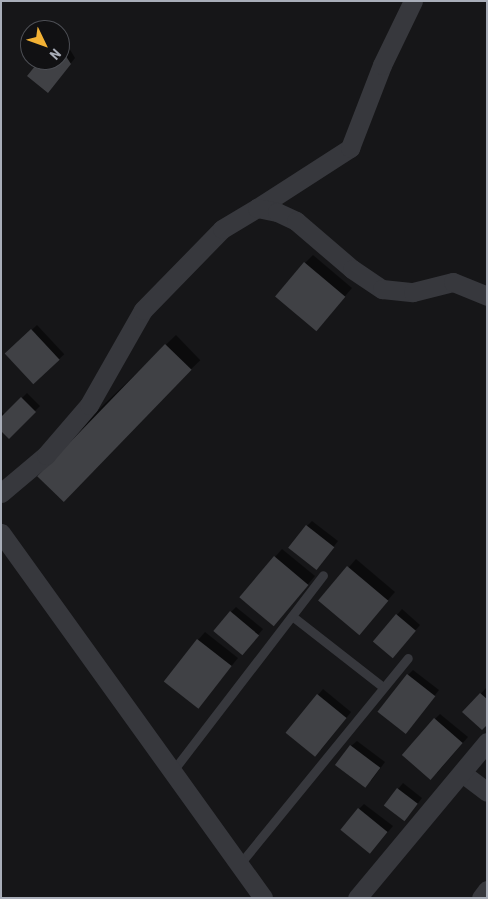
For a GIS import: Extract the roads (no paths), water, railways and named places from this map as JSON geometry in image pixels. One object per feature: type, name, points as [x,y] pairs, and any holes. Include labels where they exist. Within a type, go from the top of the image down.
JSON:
[{"type":"street","points":[[1,493],[46,455],[89,405],[142,310],[222,229],[350,148],[382,64],[413,1]]},
{"type":"street","points":[[257,208],[277,212],[296,221],[352,269],[382,289],[413,292],[453,282],[487,296]]},
{"type":"street","points":[[1,533],[263,898]]},
{"type":"street","points":[[357,898],[487,742]]},
{"type":"street","points":[[462,773],[487,792]]},
{"type":"street","points":[[481,898],[487,890]]},
{"type":"lane","points":[[172,772],[323,575]]},
{"type":"lane","points":[[292,616],[383,687]]},
{"type":"lane","points":[[240,865],[408,658]]}]
